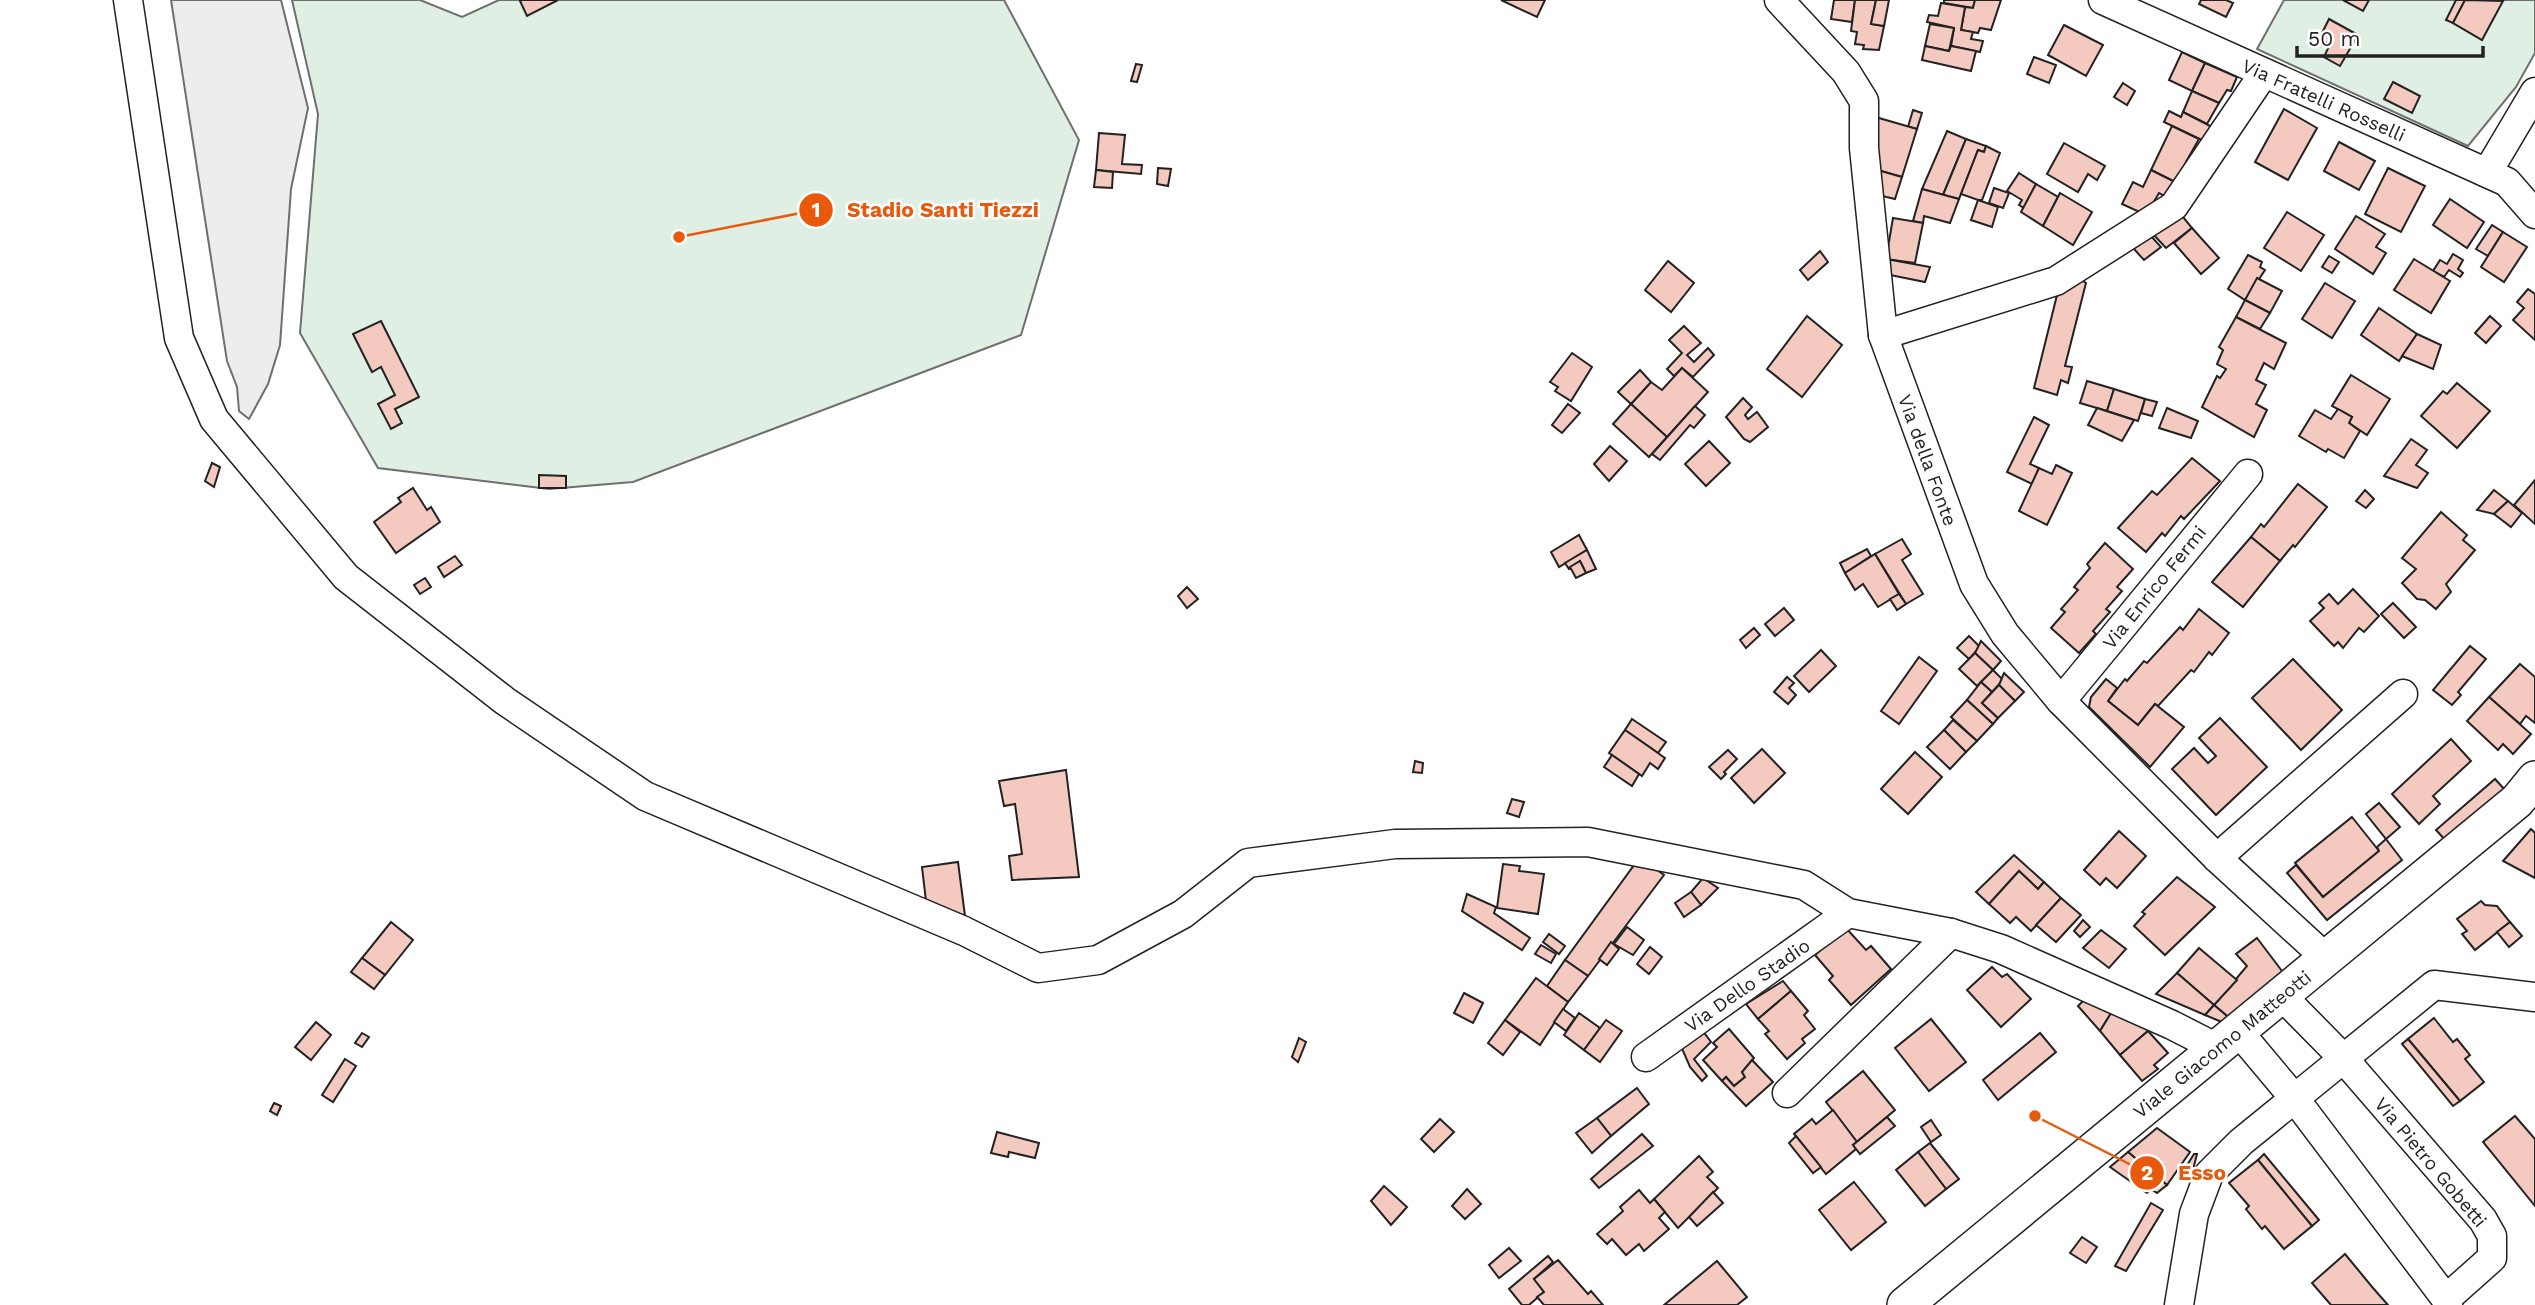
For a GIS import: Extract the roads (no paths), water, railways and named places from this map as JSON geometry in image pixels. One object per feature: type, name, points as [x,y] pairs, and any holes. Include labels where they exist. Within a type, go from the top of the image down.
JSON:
[{"type":"main road","name":"Viale Giacomo Matteotti","points":[[1905,1305],[2517,801],[2535,779]]},
{"type":"street","points":[[128,0],[179,338],[214,419],[346,577],[505,701],[645,796],[964,932],[1038,968],[1098,960],[1183,914],[1248,863],[1395,844],[1588,842],[1804,885],[1848,913],[1951,933],[2001,949],[2172,1025],[2227,1040]]},
{"type":"street","name":"Via della Fonte","points":[[1779,0],[1846,72],[1864,101],[1864,148],[1883,335],[1974,584],[2005,634],[2061,701],[2217,858],[2326,958]]},
{"type":"street","name":"Via Fratelli Rosselli","points":[[2103,0],[2487,173],[2507,183],[2535,214]]},
{"type":"street","points":[[1883,335],[2056,281],[2174,206],[2264,73]]},
{"type":"street","points":[[2487,173],[2535,92]]},
{"type":"street","name":"Via Enrico Fermi","points":[[2061,701],[2248,474]]},
{"type":"street","points":[[2217,858],[2403,694]]},
{"type":"street","name":"Via Dello Stadio","points":[[1646,1057],[1848,913]]},
{"type":"street","points":[[1787,1093],[1951,933]]},
{"type":"street","points":[[2179,1305],[2194,1214],[2209,1174],[2241,1142],[2434,985],[2535,997]]},
{"type":"street","name":"Via Pietro Gobetti","points":[[2227,1040],[2295,1099],[2447,1302],[2492,1258],[2492,1236],[2483,1220],[2343,1058],[2281,995]]},
{"type":"place","name":"Stadio Santi Tiezzi","points":[[679,237]]},
{"type":"place","name":"Esso","points":[[2035,1116]]}]
